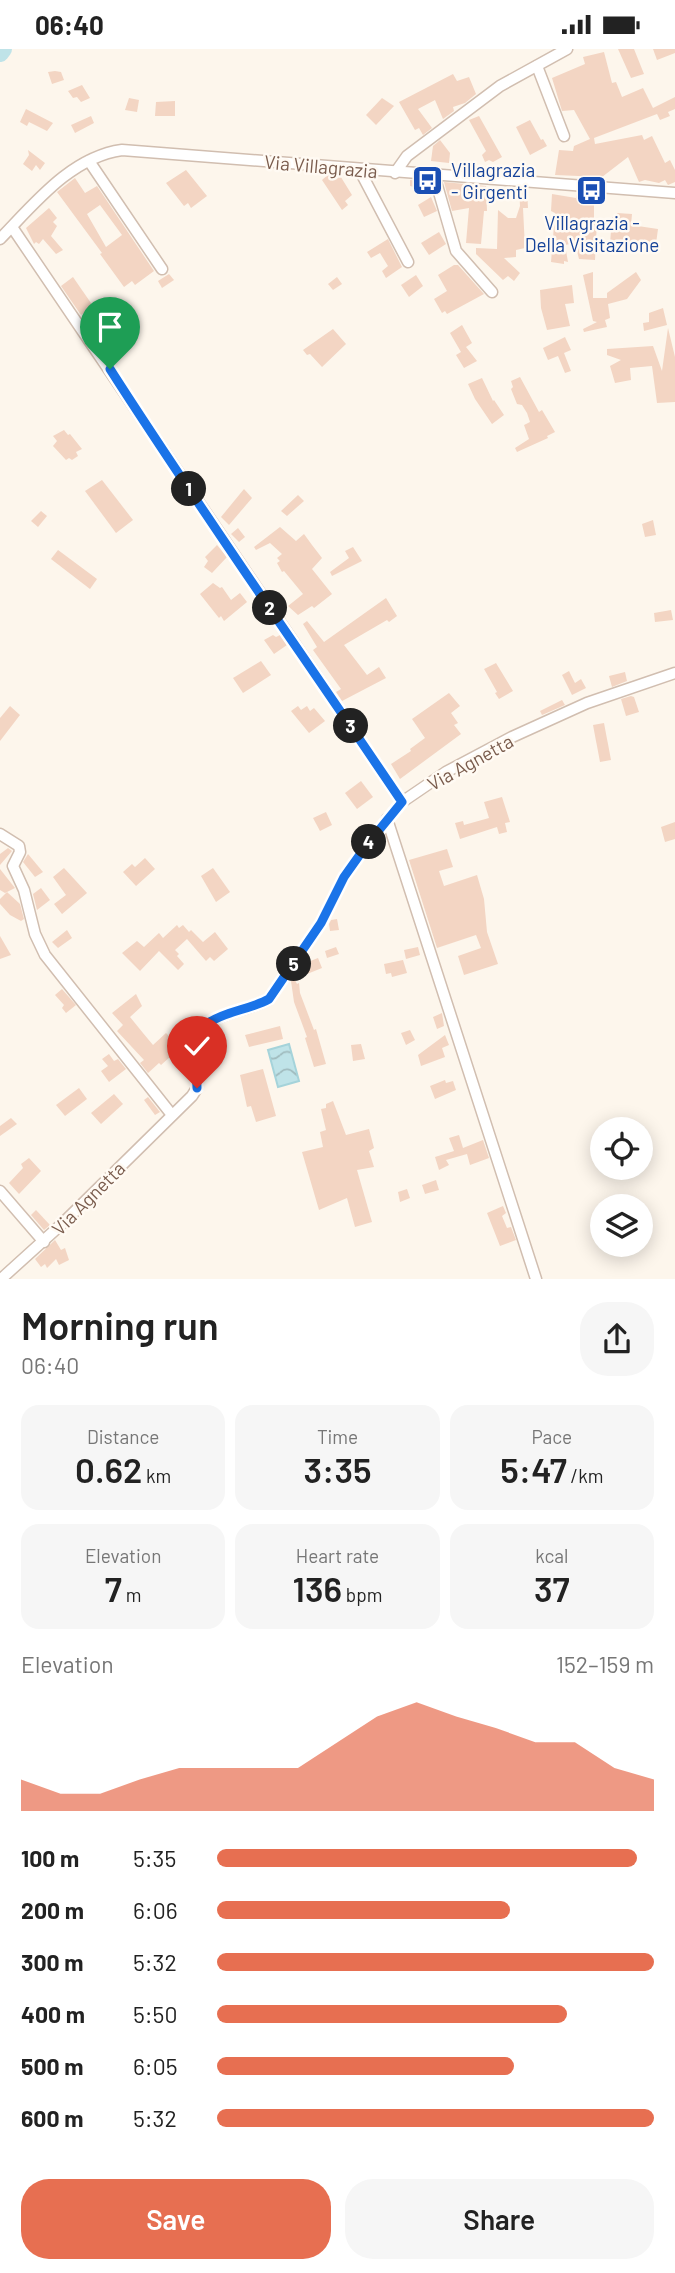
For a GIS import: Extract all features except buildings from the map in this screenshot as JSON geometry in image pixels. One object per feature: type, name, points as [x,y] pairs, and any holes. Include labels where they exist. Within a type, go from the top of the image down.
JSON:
[{"type":"street","points":[[395,173],[407,156],[500,86],[567,49]]},
{"type":"street","points":[[537,66],[564,136]]},
{"type":"street","name":"Via Villagrazia","points":[[0,239],[71,171],[108,152],[122,150],[675,193]]},
{"type":"street","points":[[89,161],[162,269]]},
{"type":"street","points":[[359,169],[408,262]]},
{"type":"street","points":[[434,175],[456,251],[492,292]]},
{"type":"street","points":[[12,227],[402,802]]},
{"type":"street","name":"Via Agnetta","points":[[1,1279],[44,1241],[197,1088],[193,1045],[205,1024],[269,999],[321,923],[344,877],[402,802],[446,772],[512,737],[587,703],[675,673]]},
{"type":"street","points":[[387,819],[536,1279]]},
{"type":"street","points":[[0,834],[19,846],[20,852],[13,866],[24,890],[35,934],[45,955],[172,1115]]},
{"type":"street","points":[[0,1191],[44,1241]]},
{"type":"water","points":[[289,1044],[299,1081],[278,1087],[268,1050]]},
{"type":"waterway","points":[[0,53],[3,49]]},
{"type":"place","name":"Villagrazia - Girgenti","points":[[428,180]]},
{"type":"place","name":"Villagrazia - Della Visitazione","points":[[592,191]]},
{"type":"route","points":[[110,369],[402,802],[344,877],[321,923],[269,999],[225,1014],[205,1024],[197,1035],[193,1045],[197,1088]]}]
